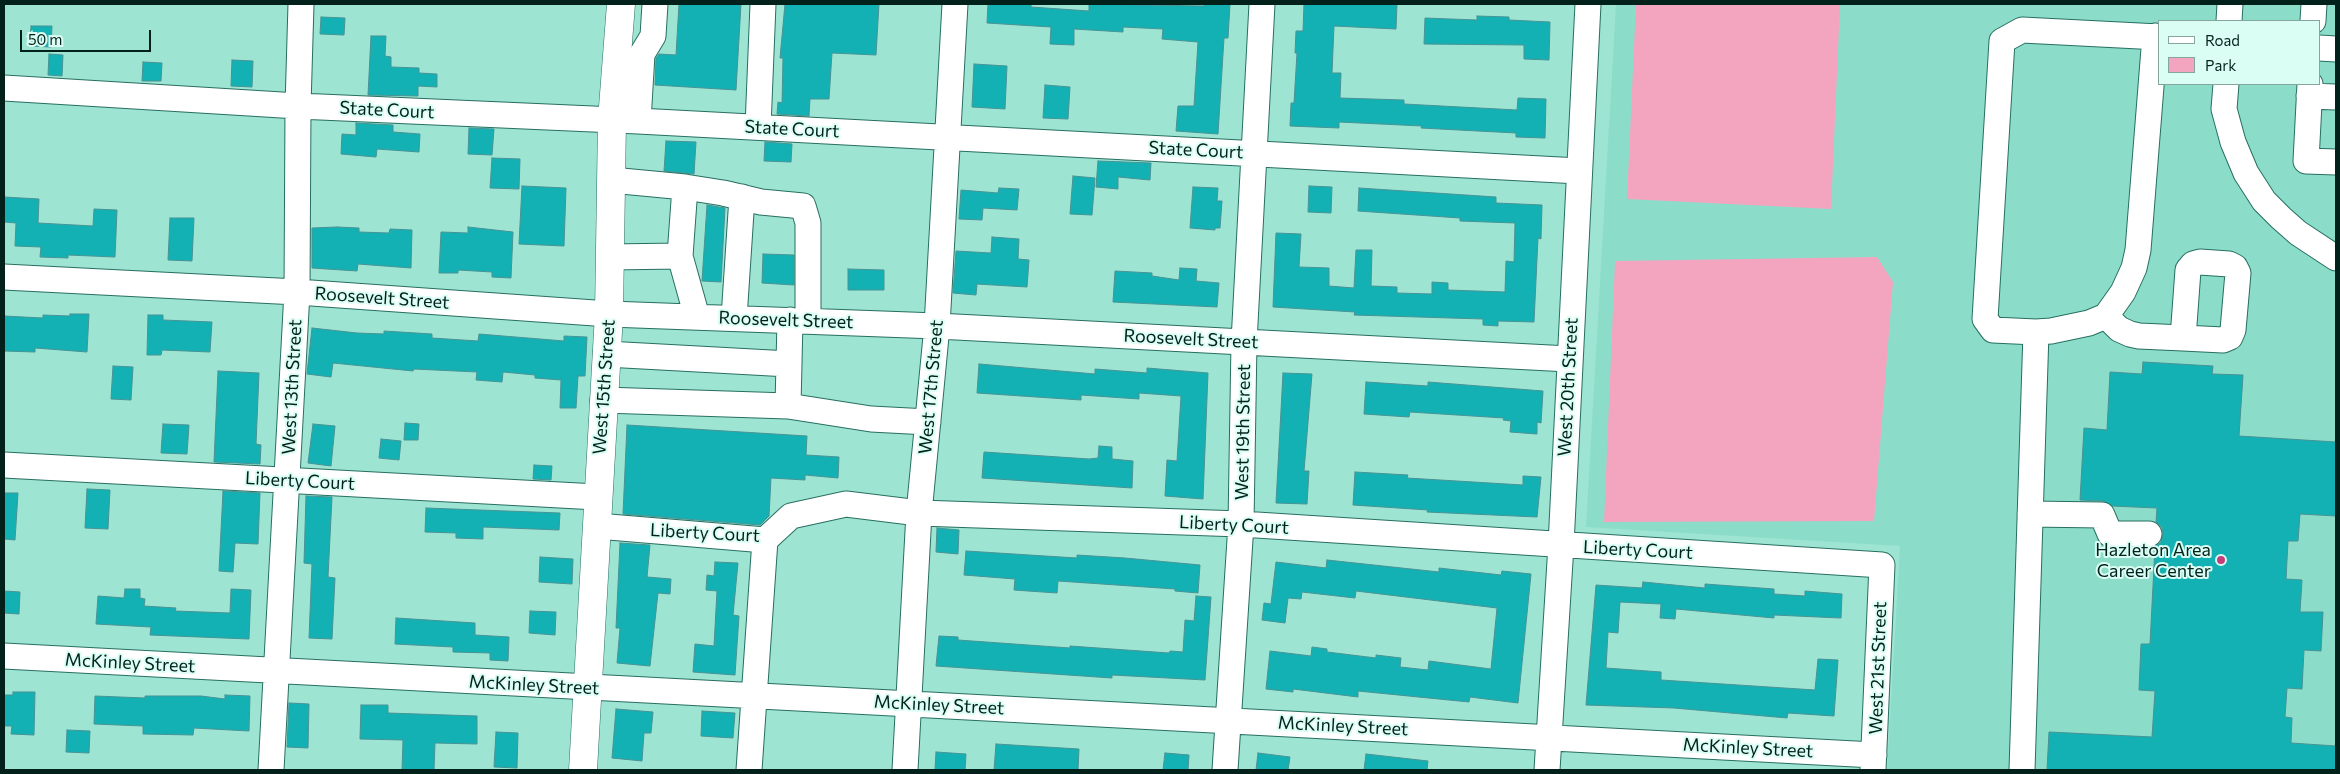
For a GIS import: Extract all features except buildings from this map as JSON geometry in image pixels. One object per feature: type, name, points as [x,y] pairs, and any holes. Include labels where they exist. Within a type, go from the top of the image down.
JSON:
[{"type":"main road","name":"West 15th Street","points":[[584,770],[608,314],[611,180],[625,120],[629,61],[621,4]]},
{"type":"street","name":"West 13th Street","points":[[271,770],[297,292],[298,106],[301,4]]},
{"type":"street","points":[[629,61],[642,54],[654,36],[655,4]]},
{"type":"street","points":[[758,128],[763,4]]},
{"type":"street","name":"West 17th Street","points":[[905,770],[920,513],[937,326],[955,4]]},
{"type":"street","name":"West 19th Street","points":[[1225,770],[1241,524],[1244,342],[1262,4]]},
{"type":"street","name":"West 20th Street","points":[[1547,770],[1561,546],[1588,4]]},
{"type":"street","points":[[2229,20],[2230,4]]},
{"type":"street","points":[[2314,4],[2314,20]]},
{"type":"street","points":[[2022,30],[2157,36],[2138,250],[2134,268],[2123,292],[2106,316],[2089,323],[2051,332],[1993,330],[1985,319],[2002,41],[2022,30]]},
{"type":"street","points":[[2320,48],[2336,49]]},
{"type":"street","points":[[2226,85],[2224,110],[2233,142],[2246,173],[2264,201],[2281,218],[2298,233],[2336,258]]},
{"type":"street","name":"State Court","points":[[4,88],[298,106],[625,120],[1579,170]]},
{"type":"street","points":[[2336,97],[2310,90],[2306,161],[2336,162]]},
{"type":"street","points":[[611,180],[685,187],[761,202],[803,206],[808,223],[799,320],[789,364],[788,406]]},
{"type":"street","points":[[685,187],[680,256],[697,317]]},
{"type":"street","points":[[734,318],[742,197]]},
{"type":"street","points":[[610,257],[680,256]]},
{"type":"street","name":"Roosevelt Street","points":[[4,277],[297,292],[608,314],[937,326],[1570,359]]},
{"type":"street","points":[[2106,316],[2119,329],[2130,334],[2183,338]]},
{"type":"street","points":[[2022,770],[2036,332]]},
{"type":"street","points":[[606,354],[789,364]]},
{"type":"street","points":[[603,400],[788,406],[871,419],[928,422]]},
{"type":"street","name":"Liberty Court","points":[[4,465],[597,497]]},
{"type":"street","name":"Liberty Court","points":[[597,526],[765,540],[791,516],[846,504],[920,513],[1241,524],[1561,546],[1882,565]]},
{"type":"street","points":[[2030,514],[2102,515],[2110,534],[2149,534]]},
{"type":"street","points":[[749,770],[765,540]]},
{"type":"street","name":"West 21st Street","points":[[1874,762],[1882,565]]},
{"type":"street","name":"McKinley Street","points":[[4,656],[588,689],[1228,719],[1549,738],[1874,762]]},
{"type":"shaded area","points":[[1616,4],[2336,4],[2336,770],[1887,770],[1900,546],[1586,527]]},
{"type":"green space","points":[[1636,4],[1840,4],[1831,209],[1627,199]]},
{"type":"green space","points":[[1877,257],[1893,282],[1874,521],[1604,522],[1615,261]]},
{"type":"place","name":"Hazleton Area Career Center","points":[[2221,560]]}]
